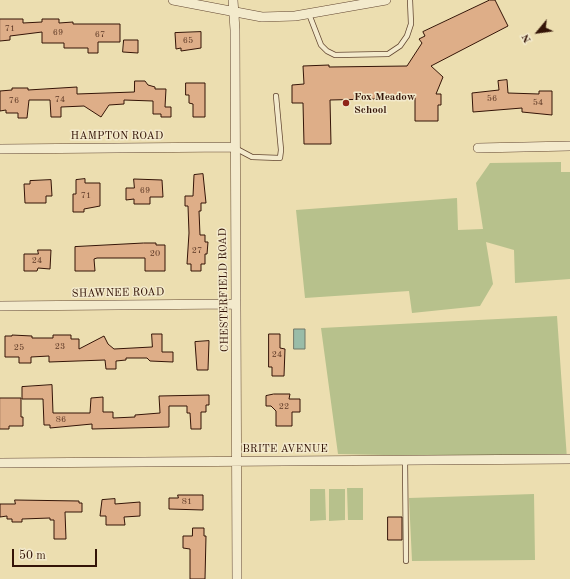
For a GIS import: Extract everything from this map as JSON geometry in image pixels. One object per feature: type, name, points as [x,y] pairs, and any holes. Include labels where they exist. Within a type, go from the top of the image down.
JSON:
[{"type":"street","points":[[173,0],[262,16],[295,16],[386,0]]},
{"type":"street","name":"CHESTERFIELD ROAD","points":[[233,0],[237,579]]},
{"type":"street","points":[[478,148],[570,146]]},
{"type":"street","name":"HAMPTON ROAD","points":[[0,149],[234,147]]},
{"type":"street","name":"SHAWNEE ROAD","points":[[0,306],[236,304]]},
{"type":"street","name":"BRITE AVENUE","points":[[0,463],[570,459]]},
{"type":"lane","points":[[309,14],[321,45],[327,51],[335,55],[388,54],[400,46],[407,36],[411,24],[410,0]]},
{"type":"lane","points":[[234,147],[252,157],[280,158],[281,150],[276,96]]},
{"type":"lane","points":[[405,460],[406,561]]},
{"type":"green space","points":[[561,162],[561,172],[570,172],[570,279],[515,283],[514,250],[486,242],[493,284],[480,306],[412,313],[409,291],[305,298],[296,210],[457,198],[458,230],[483,229],[476,183],[490,163]]},
{"type":"green space","points":[[557,316],[567,459],[338,454],[321,328]]},
{"type":"green space","points":[[347,488],[363,488],[363,520],[348,520]]},
{"type":"green space","points":[[310,489],[325,489],[326,520],[310,521]]},
{"type":"green space","points":[[329,489],[345,489],[345,520],[329,521]]},
{"type":"green space","points":[[534,494],[535,560],[412,561],[409,498]]},
{"type":"shaded area","points":[[294,329],[305,329],[305,349],[294,349]]},
{"type":"building","points":[[490,0],[495,0],[508,26],[431,66],[443,77],[436,94],[441,94],[441,105],[438,105],[438,121],[415,121],[415,98],[330,100],[331,144],[304,144],[303,103],[292,103],[292,85],[304,84],[303,66],[407,66],[422,43],[419,39],[425,36],[423,32]]},
{"type":"building","points":[[0,19],[23,19],[23,23],[42,22],[42,19],[59,19],[59,23],[73,22],[73,24],[120,24],[120,42],[98,42],[98,53],[88,53],[88,48],[64,48],[64,43],[42,43],[42,32],[10,36],[10,40],[0,41]]},
{"type":"building","points":[[201,32],[201,48],[181,51],[181,48],[176,49],[175,33]]},
{"type":"building","points":[[124,40],[138,40],[138,53],[123,52]]},
{"type":"building","points":[[507,80],[508,93],[539,94],[539,91],[552,91],[552,115],[522,112],[522,108],[473,112],[472,93],[499,90],[498,81]]},
{"type":"building","points":[[135,81],[145,81],[148,85],[155,87],[155,89],[166,89],[165,107],[171,107],[171,117],[161,117],[161,114],[153,114],[153,101],[124,100],[124,104],[109,105],[101,117],[84,106],[61,107],[61,117],[51,117],[50,100],[29,100],[27,118],[18,118],[18,113],[6,113],[6,110],[0,111],[0,91],[12,90],[12,88],[28,88],[28,90],[77,87],[77,94],[134,92]]},
{"type":"building","points":[[186,83],[205,83],[205,117],[193,117],[193,104],[189,103],[189,95],[186,95]]},
{"type":"building","points":[[203,174],[206,203],[201,203],[201,211],[199,211],[200,235],[205,235],[205,242],[208,242],[207,254],[205,254],[205,264],[201,264],[201,271],[191,271],[191,264],[187,264],[189,233],[188,206],[185,206],[185,196],[193,196],[194,175]]},
{"type":"building","points":[[85,179],[85,183],[100,183],[100,206],[84,209],[84,212],[73,212],[73,194],[76,194],[76,180]]},
{"type":"building","points":[[134,179],[162,180],[163,197],[150,197],[150,204],[134,204],[134,199],[126,200],[126,188],[134,188]]},
{"type":"building","points":[[51,180],[52,196],[46,196],[46,203],[25,203],[24,184],[30,184],[30,181]]},
{"type":"building","points":[[144,243],[165,245],[165,271],[145,271],[145,258],[97,258],[94,259],[95,271],[75,271],[75,247]]},
{"type":"building","points":[[38,250],[51,250],[50,269],[38,268],[37,271],[24,271],[24,254],[38,254]]},
{"type":"building","points":[[152,334],[162,334],[162,352],[173,352],[173,362],[150,361],[147,358],[126,358],[126,360],[116,361],[116,369],[106,369],[105,360],[49,362],[49,356],[31,357],[31,363],[19,363],[19,357],[5,357],[5,336],[12,335],[32,336],[32,338],[53,338],[53,335],[71,335],[71,339],[79,339],[79,349],[104,336],[108,344],[114,349],[152,347]]},
{"type":"building","points":[[269,334],[280,334],[280,348],[285,349],[284,376],[272,376],[272,367],[269,367]]},
{"type":"building","points":[[209,341],[208,370],[197,370],[195,342]]},
{"type":"building","points":[[52,385],[53,413],[90,413],[91,398],[103,397],[103,412],[113,412],[113,418],[135,417],[135,415],[160,413],[159,396],[209,395],[209,405],[206,405],[206,412],[201,412],[201,429],[191,429],[190,413],[187,413],[187,406],[169,406],[169,427],[92,429],[92,424],[50,428],[50,425],[44,425],[43,399],[22,399],[22,387]]},
{"type":"building","points":[[274,394],[290,394],[289,399],[300,399],[300,412],[292,412],[292,426],[276,426],[276,411],[271,406],[266,406],[266,396]]},
{"type":"building","points":[[0,398],[21,398],[21,417],[23,417],[23,426],[9,426],[9,429],[0,429]]},
{"type":"building","points":[[178,495],[203,495],[203,510],[169,509],[169,498],[178,498]]},
{"type":"building","points":[[115,499],[115,504],[140,502],[140,516],[124,517],[125,525],[106,525],[106,516],[100,516],[102,500]]},
{"type":"building","points":[[15,500],[79,501],[79,503],[82,503],[82,512],[65,512],[66,539],[54,539],[54,520],[50,520],[50,518],[22,519],[22,522],[12,522],[12,519],[7,519],[7,516],[0,517],[0,504],[15,504]]},
{"type":"building","points":[[388,517],[402,517],[402,540],[388,540]]},
{"type":"building","points":[[193,528],[204,528],[204,536],[206,536],[205,579],[190,579],[190,549],[183,548],[183,536],[192,536]]},
{"type":"place","name":"Fox Meadow School","points":[[346,103]]}]
